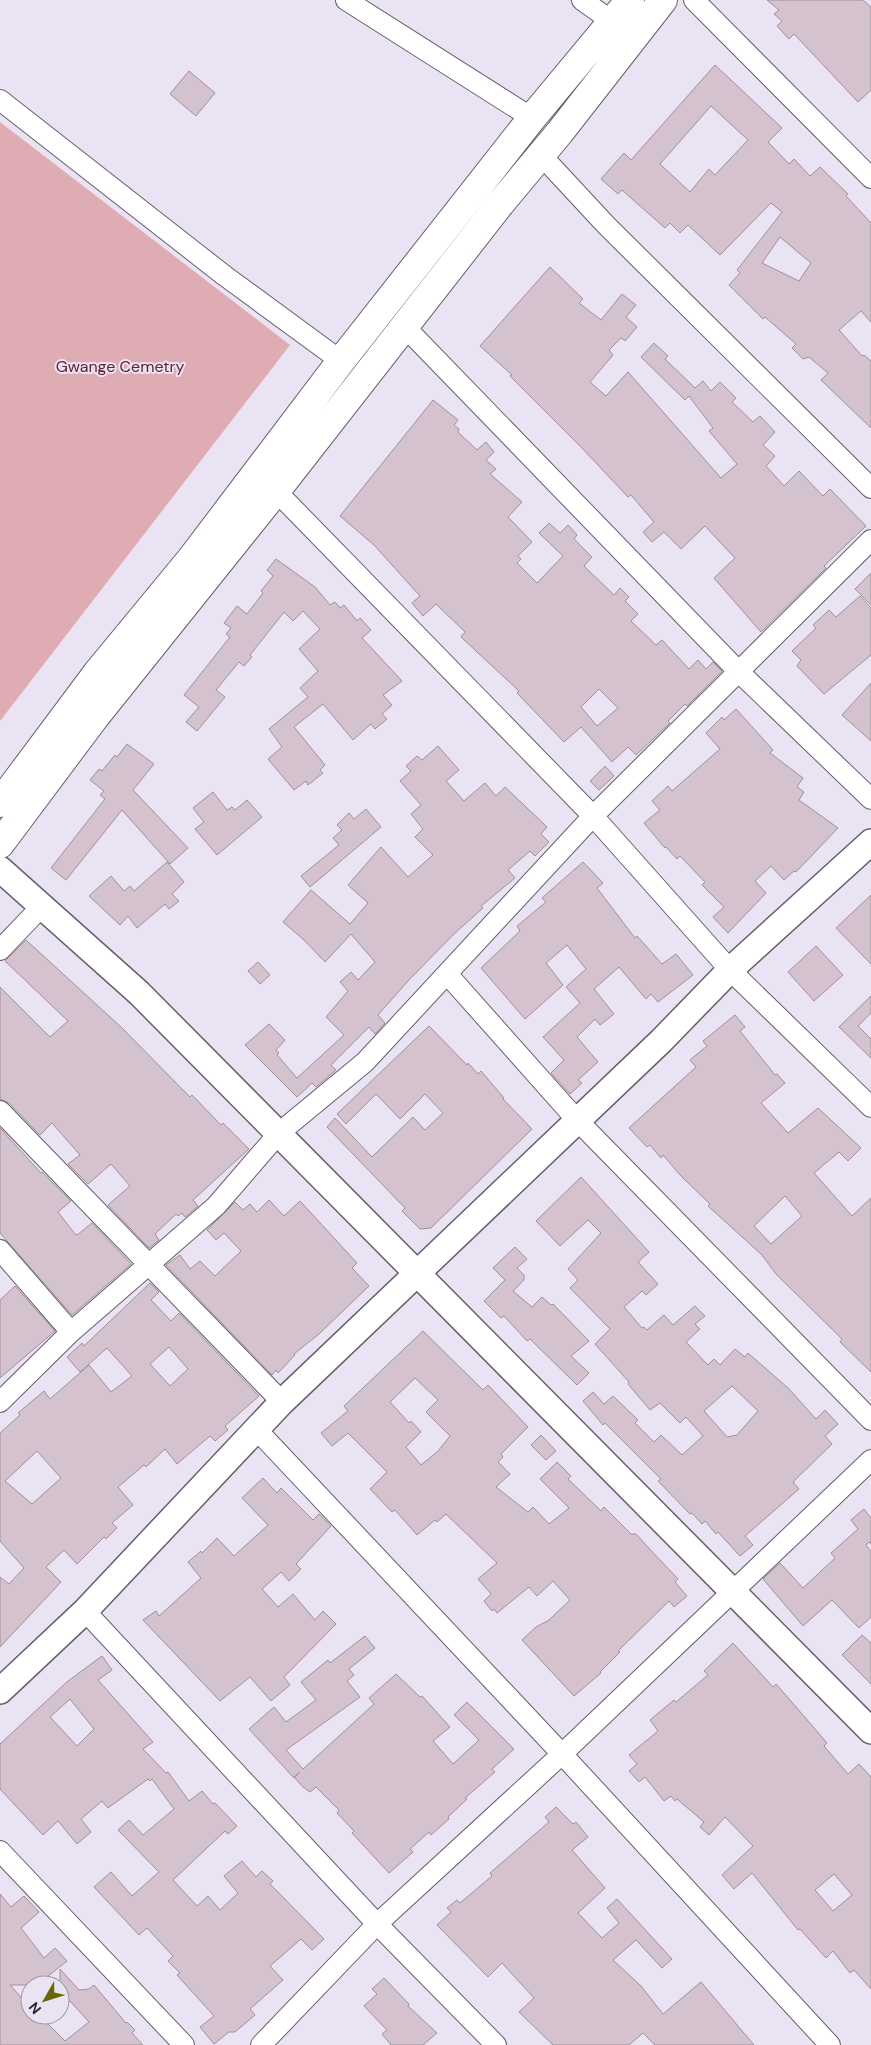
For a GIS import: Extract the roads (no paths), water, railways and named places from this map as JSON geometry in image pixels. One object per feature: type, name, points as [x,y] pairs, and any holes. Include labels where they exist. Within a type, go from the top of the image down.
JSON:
[{"type":"highway","points":[[0,804],[98,673],[191,559],[342,361],[532,118],[630,0]]},
{"type":"highway","points":[[0,844],[95,717],[276,492],[404,326],[662,0]]},
{"type":"main road","points":[[0,1692],[85,1611],[282,1402],[418,1274],[576,1119],[661,1041],[730,970],[871,842]]},
{"type":"main road","points":[[0,869],[139,993],[871,1731]]},
{"type":"street","points":[[346,0],[532,118]]},
{"type":"street","points":[[582,0],[613,22]]},
{"type":"street","points":[[694,0],[871,178]]},
{"type":"street","points":[[0,100],[225,276],[342,361]]},
{"type":"street","points":[[541,155],[606,225],[871,488]]},
{"type":"street","points":[[404,326],[739,672],[871,799]]},
{"type":"street","points":[[276,492],[593,816],[730,970],[871,1107]]},
{"type":"street","points":[[0,1402],[71,1332],[216,1206],[279,1133],[365,1062],[448,975],[593,816],[871,540]]},
{"type":"street","points":[[0,950],[42,906]]},
{"type":"street","points":[[448,975],[576,1119],[871,1420]]},
{"type":"street","points":[[0,1111],[63,1173],[148,1266],[282,1402]]},
{"type":"street","points":[[0,1250],[71,1332]]},
{"type":"street","points":[[257,1430],[562,1754],[830,2045]]},
{"type":"street","points":[[261,2045],[377,1924],[562,1754],[871,1460]]},
{"type":"street","points":[[85,1611],[377,1924],[496,2045]]},
{"type":"street","points":[[0,1851],[184,2045]]},
{"type":"park label","name":"Gwange Cemetry","points":[[120,366]]}]
